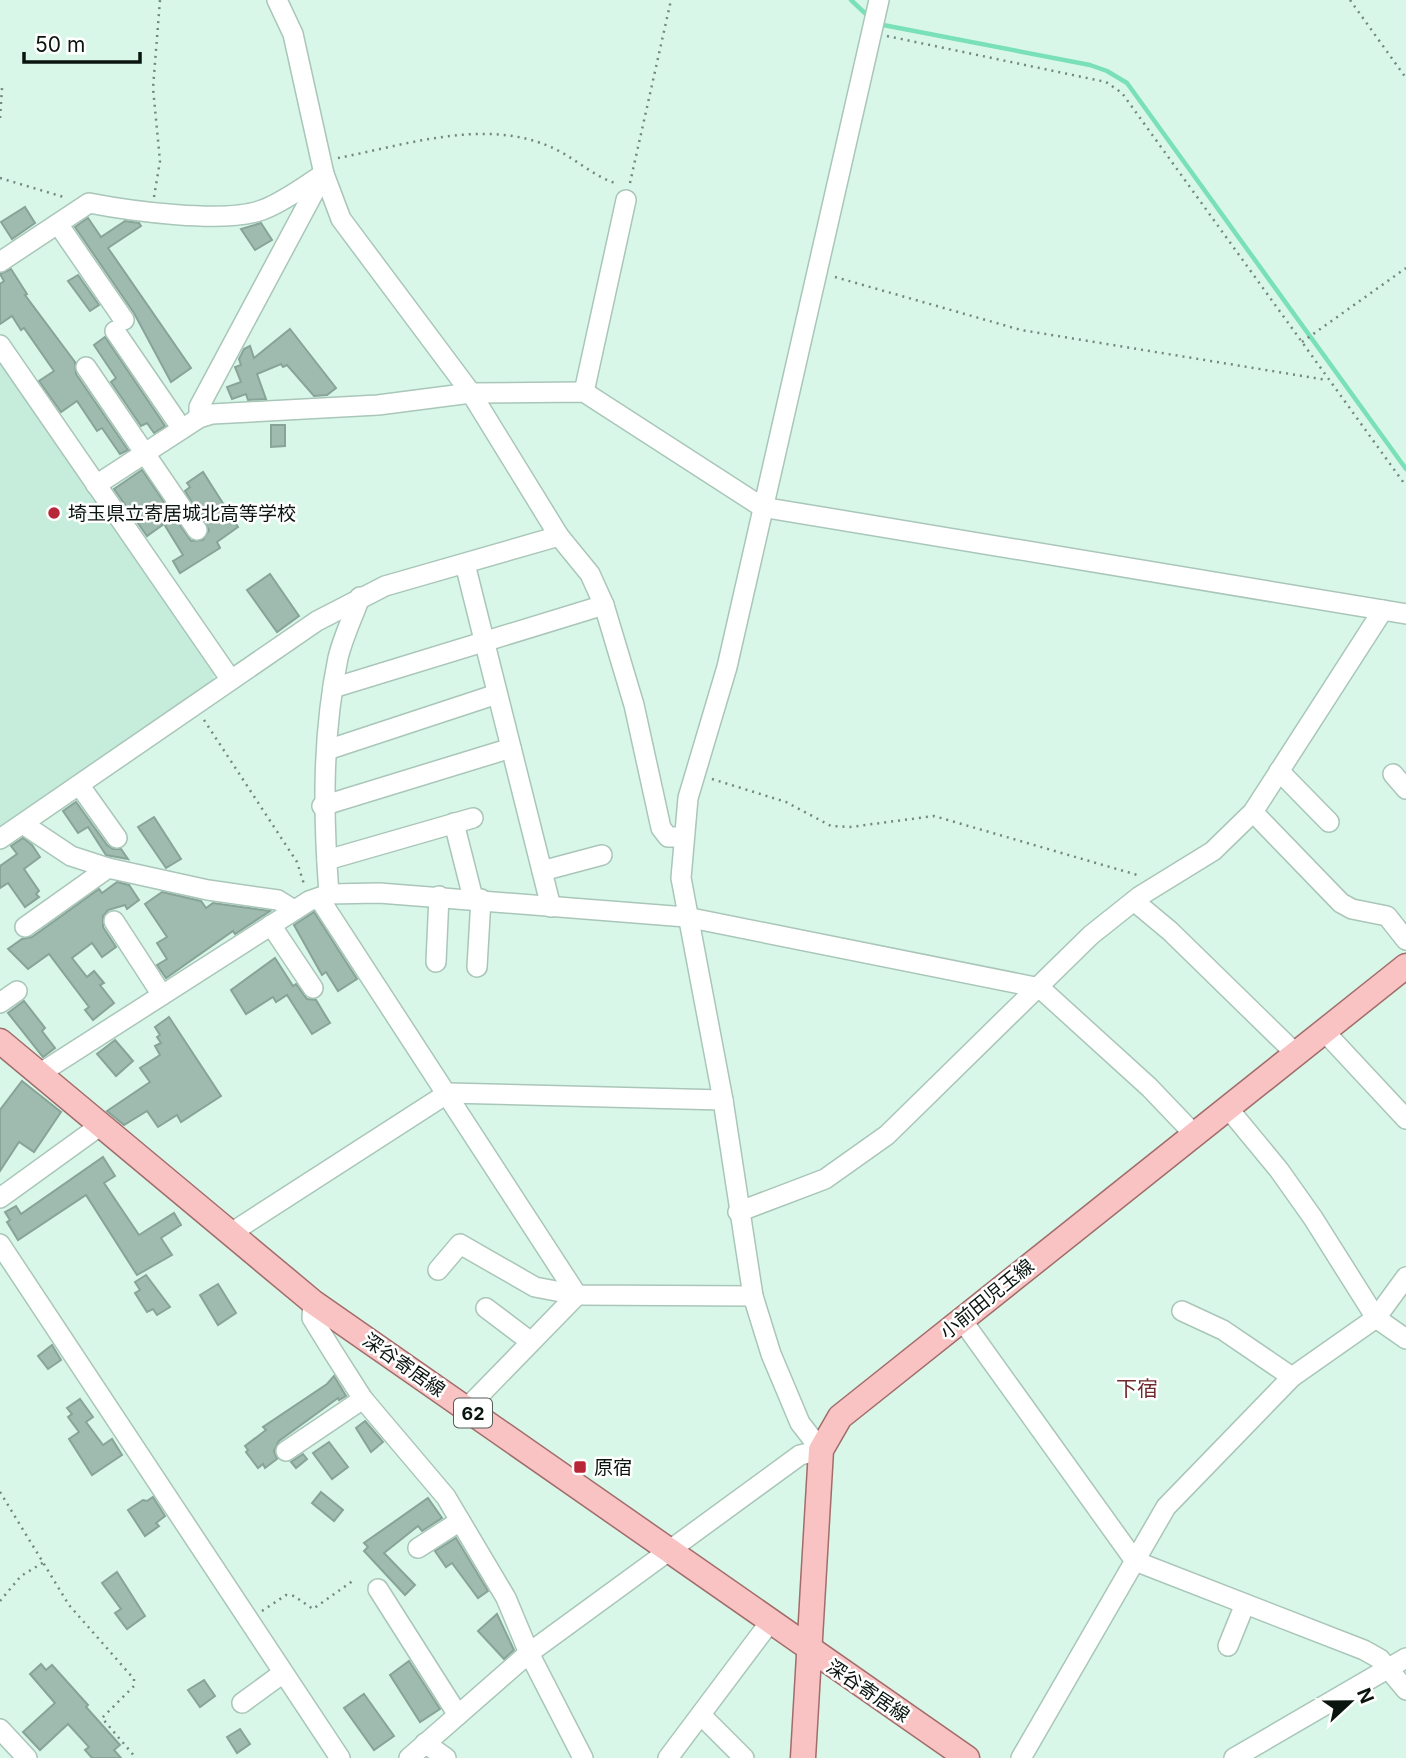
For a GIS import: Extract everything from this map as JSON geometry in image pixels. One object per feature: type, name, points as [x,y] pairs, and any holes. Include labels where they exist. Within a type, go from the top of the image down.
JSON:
[{"type":"main road","name":"小前田児玉線","points":[[803,1758],[821,1450],[840,1417],[1193,1133],[1406,966]]},
{"type":"main road","name":"深谷寄居線","points":[[0,1041],[313,1302],[808,1650],[967,1758]]},
{"type":"street","points":[[277,0],[293,34],[322,168],[341,219],[471,393],[559,536],[590,574],[604,605],[634,705],[662,828],[668,837],[682,836]]},
{"type":"street","points":[[409,1758],[529,1653],[800,1455],[821,1450],[800,1423],[771,1354],[752,1296],[723,1100],[686,917],[681,878],[682,836],[695,773],[727,667],[878,0]]},
{"type":"street","points":[[0,262],[89,203],[240,217],[264,210],[322,168]]},
{"type":"street","points":[[199,418],[199,407],[322,168]]},
{"type":"street","points":[[584,392],[626,200]]},
{"type":"street","points":[[58,224],[182,429]]},
{"type":"street","points":[[0,345],[231,680]]},
{"type":"street","points":[[86,367],[197,530]]},
{"type":"street","points":[[96,485],[199,418],[212,414],[378,405],[471,393],[584,392],[762,507],[1406,614]]},
{"type":"street","points":[[0,839],[317,621],[360,597],[385,586],[559,536]]},
{"type":"street","points":[[465,564],[551,907]]},
{"type":"street","points":[[39,1074],[271,925],[313,901],[327,860],[322,806],[333,688],[339,655],[360,597]]},
{"type":"street","points":[[333,688],[604,605]]},
{"type":"street","points":[[738,1212],[825,1179],[887,1135],[1040,988],[1091,935],[1134,901],[1213,851],[1253,811],[1383,610]]},
{"type":"street","points":[[327,750],[497,694]]},
{"type":"street","points":[[322,806],[511,748]]},
{"type":"street","points":[[1279,771],[1329,822]]},
{"type":"street","points":[[1393,774],[1406,789]]},
{"type":"street","points":[[80,786],[117,838]]},
{"type":"street","points":[[1253,811],[1341,903],[1352,909],[1387,916],[1406,940]]},
{"type":"street","points":[[327,860],[463,820],[477,899],[477,967]]},
{"type":"street","points":[[23,824],[71,856],[108,868],[208,890],[278,900],[313,901],[439,896],[686,917],[1040,988],[1149,1087],[1193,1133]]},
{"type":"street","points":[[542,871],[602,855]]},
{"type":"street","points":[[25,927],[108,868]]},
{"type":"street","points":[[436,962],[439,896]]},
{"type":"street","points":[[313,901],[448,1093],[577,1296]]},
{"type":"street","points":[[1134,901],[1170,931],[1295,1053]]},
{"type":"street","points":[[114,921],[162,995]]},
{"type":"street","points":[[271,925],[313,988]]},
{"type":"street","points":[[0,1003],[17,991]]},
{"type":"street","points":[[1324,1031],[1406,1119]]},
{"type":"street","points":[[231,1233],[448,1093],[723,1100]]},
{"type":"street","points":[[1227,1107],[1293,1190],[1376,1318],[1406,1339]]},
{"type":"street","points":[[0,1198],[101,1125]]},
{"type":"street","points":[[0,1244],[247,1621],[341,1758]]},
{"type":"street","points":[[438,1270],[460,1244],[535,1287],[577,1296],[752,1296]]},
{"type":"street","points":[[1021,1758],[1166,1507],[1292,1377],[1376,1318],[1406,1276]]},
{"type":"street","points":[[467,1409],[577,1296]]},
{"type":"street","points":[[313,1302],[312,1318],[363,1399],[417,1460],[460,1521],[506,1598],[529,1653],[583,1758]]},
{"type":"street","points":[[486,1308],[531,1342]]},
{"type":"street","points":[[1182,1311],[1223,1330],[1292,1377]]},
{"type":"street","points":[[962,1320],[1135,1561],[1398,1663]]},
{"type":"street","points":[[286,1451],[363,1399]]},
{"type":"street","points":[[418,1548],[460,1521]]},
{"type":"street","points":[[378,1590],[458,1715]]},
{"type":"street","points":[[1228,1646],[1245,1604]]},
{"type":"street","points":[[668,1758],[770,1622]]},
{"type":"street","points":[[1398,1663],[1406,1690]]},
{"type":"street","points":[[1234,1758],[1398,1663]]},
{"type":"street","points":[[242,1703],[283,1673]]},
{"type":"street","points":[[701,1715],[744,1758]]},
{"type":"street","points":[[0,1729],[27,1758]]},
{"type":"street","points":[[425,1743],[446,1758]]},
{"type":"path","points":[[150,210],[160,161],[153,88],[160,0]]},
{"type":"path","points":[[322,168],[473,133],[512,134],[552,148],[613,183],[629,187],[671,0]]},
{"type":"path","points":[[1350,0],[1406,78]]},
{"type":"path","points":[[872,33],[1107,82],[1122,93],[1406,486]]},
{"type":"path","points":[[0,118],[2,88]]},
{"type":"path","points":[[0,178],[89,203]]},
{"type":"path","points":[[1301,342],[1406,268]]},
{"type":"path","points":[[816,272],[1021,330],[1327,380]]},
{"type":"path","points":[[194,706],[297,862],[313,901]]},
{"type":"path","points":[[695,773],[786,802],[831,826],[850,827],[934,816],[1146,877],[1157,886]]},
{"type":"path","points":[[0,1492],[69,1605],[134,1679],[134,1686],[102,1718],[136,1758]]},
{"type":"path","points":[[0,1601],[21,1576],[44,1563]]},
{"type":"path","points":[[247,1621],[286,1595],[294,1595],[313,1609],[354,1580]]},
{"type":"shaded area","name":"埼玉県立寄居城北高等学校","points":[[0,355],[214,672],[213,685],[0,831]]},
{"type":"building","points":[[25,207],[35,223],[12,239],[1,222]]},
{"type":"building","points":[[88,218],[101,237],[125,221],[139,223],[141,226],[108,248],[191,368],[171,382],[134,313],[75,227]]},
{"type":"building","points":[[261,223],[272,240],[255,250],[241,229]]},
{"type":"building","points":[[11,269],[27,294],[25,295],[75,362],[76,374],[128,450],[120,454],[102,428],[97,431],[77,401],[61,412],[39,381],[54,371],[24,328],[21,330],[12,316],[0,324],[0,284],[4,281],[0,274]]},
{"type":"building","points":[[78,275],[99,305],[90,311],[68,281]]},
{"type":"building","points":[[290,329],[336,388],[327,395],[314,396],[287,365],[283,367],[281,364],[257,374],[266,399],[248,400],[246,394],[232,399],[227,387],[241,382],[235,367],[241,365],[239,359],[244,349],[250,346],[254,358]]},
{"type":"building","points":[[105,337],[165,426],[154,433],[147,423],[141,426],[111,382],[116,378],[94,345]]},
{"type":"building","points":[[271,425],[285,425],[285,446],[271,447]]},
{"type":"building","points":[[142,470],[191,541],[203,540],[209,530],[185,491],[190,487],[187,483],[203,472],[238,527],[217,542],[220,548],[180,573],[173,561],[183,555],[164,524],[147,536],[114,489]]},
{"type":"building","points":[[270,574],[299,616],[277,632],[247,590]]},
{"type":"building","points":[[76,802],[107,845],[113,849],[121,849],[128,859],[106,855],[88,827],[78,833],[63,811]]},
{"type":"building","points":[[154,817],[181,859],[166,868],[138,827]]},
{"type":"building","points":[[23,838],[40,857],[24,869],[39,891],[36,894],[39,897],[25,907],[8,883],[0,888],[0,866],[17,854],[11,846]]},
{"type":"building","points":[[117,882],[129,885],[139,900],[127,909],[125,905],[108,910],[103,916],[103,927],[116,947],[102,957],[92,943],[72,958],[87,977],[94,971],[104,983],[100,985],[114,1003],[93,1020],[85,1010],[89,1007],[49,954],[28,969],[8,949],[22,939],[32,937],[99,889],[102,893]]},
{"type":"building","points":[[162,892],[201,901],[206,908],[213,903],[270,911],[235,934],[233,931],[166,978],[157,965],[167,959],[157,943],[167,937],[145,904]]},
{"type":"building","points":[[314,912],[357,979],[338,991],[326,972],[322,975],[294,925]]},
{"type":"building","points":[[275,958],[293,986],[296,984],[307,999],[316,1000],[330,1023],[312,1034],[287,995],[276,1002],[273,997],[246,1014],[231,990]]},
{"type":"building","points":[[24,1001],[45,1028],[42,1031],[55,1048],[43,1057],[8,1013]]},
{"type":"building","points":[[169,1017],[221,1096],[181,1122],[177,1115],[158,1127],[147,1111],[124,1125],[107,1111],[150,1082],[140,1068],[160,1055],[155,1046],[161,1043],[157,1037],[160,1035],[155,1027]]},
{"type":"building","points":[[115,1040],[133,1061],[116,1076],[97,1054]]},
{"type":"building","points":[[22,1081],[61,1112],[34,1152],[19,1142],[0,1171],[0,1110]]},
{"type":"building","points":[[103,1157],[115,1176],[104,1183],[139,1235],[174,1213],[181,1225],[161,1238],[172,1255],[137,1275],[86,1195],[18,1240],[7,1222],[10,1220],[5,1212],[16,1206],[21,1214]]},
{"type":"building","points":[[146,1275],[170,1307],[157,1315],[153,1309],[147,1312],[135,1293],[140,1290],[135,1282]]},
{"type":"building","points":[[218,1284],[236,1313],[218,1325],[200,1295]]},
{"type":"building","points":[[52,1345],[61,1360],[48,1369],[38,1356]]},
{"type":"building","points":[[334,1376],[346,1396],[339,1400],[338,1398],[279,1441],[274,1451],[277,1459],[265,1468],[263,1464],[258,1468],[246,1452],[248,1450],[245,1446],[266,1430],[263,1427],[327,1384]]},
{"type":"building","points":[[80,1399],[93,1417],[86,1422],[103,1445],[112,1439],[122,1455],[92,1475],[69,1439],[79,1432],[68,1417],[72,1414],[67,1408]]},
{"type":"building","points":[[365,1421],[383,1442],[371,1452],[356,1428]]},
{"type":"building","points":[[329,1442],[348,1467],[332,1479],[313,1453]]},
{"type":"building","points":[[303,1454],[307,1459],[296,1468],[291,1462]]},
{"type":"building","points":[[321,1492],[343,1510],[334,1521],[312,1503]]},
{"type":"building","points":[[153,1497],[165,1516],[156,1523],[159,1526],[145,1536],[128,1510]]},
{"type":"building","points":[[428,1498],[442,1518],[422,1531],[418,1526],[384,1553],[415,1585],[405,1595],[364,1551],[368,1547],[364,1543]]},
{"type":"building","points":[[456,1538],[488,1591],[478,1598],[452,1563],[446,1567],[435,1551]]},
{"type":"building","points":[[117,1572],[145,1616],[127,1629],[115,1613],[121,1609],[102,1583]]},
{"type":"building","points":[[497,1614],[514,1650],[504,1659],[478,1631]]},
{"type":"building","points":[[409,1661],[440,1709],[420,1722],[390,1675]]},
{"type":"building","points":[[41,1664],[46,1670],[52,1665],[88,1705],[86,1707],[120,1745],[114,1750],[121,1758],[92,1758],[85,1750],[89,1747],[68,1724],[40,1750],[23,1732],[55,1703],[30,1674]]},
{"type":"building","points":[[204,1680],[215,1696],[200,1707],[188,1690]]},
{"type":"building","points":[[364,1694],[394,1736],[374,1750],[344,1708]]},
{"type":"building","points":[[240,1729],[250,1744],[237,1753],[227,1737]]},
{"type":"waterway","points":[[851,0],[868,16]]},
{"type":"waterway","points":[[878,24],[1090,65],[1127,83],[1406,469]]},
{"type":"place","name":"埼玉県立寄居城北高等学校","points":[[54,513]]},
{"type":"place","name":"原宿","points":[[580,1467]]},
{"type":"district","name":"下宿","points":[[1137,1388]]}]
